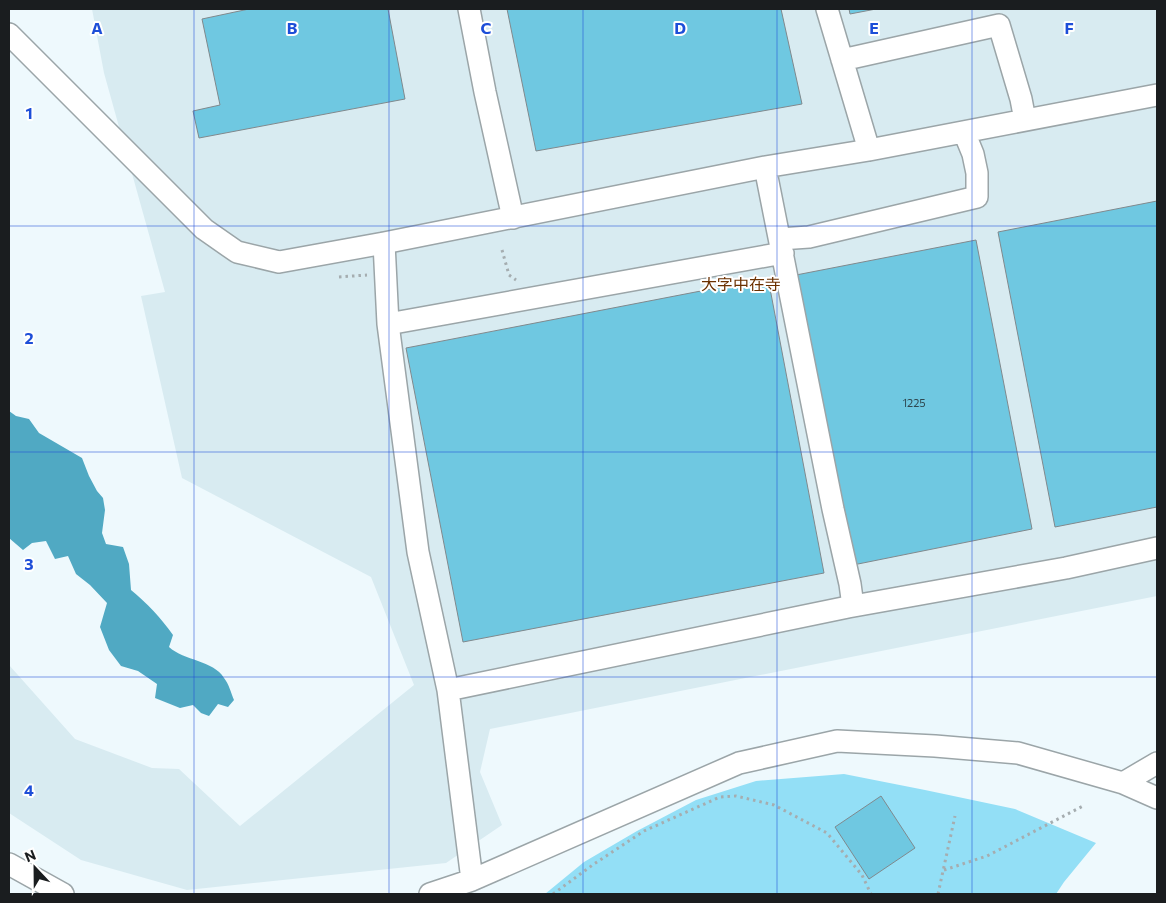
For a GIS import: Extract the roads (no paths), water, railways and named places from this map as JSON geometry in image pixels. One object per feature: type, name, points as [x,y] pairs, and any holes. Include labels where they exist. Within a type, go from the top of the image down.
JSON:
[{"type":"lane","points":[[469,9],[513,218]]},
{"type":"lane","points":[[827,9],[869,150]]},
{"type":"lane","points":[[842,60],[999,25],[1021,99],[1025,120]]},
{"type":"lane","points":[[9,34],[204,229],[237,252],[279,262],[513,218],[765,167],[869,150],[1157,95]]},
{"type":"lane","points":[[388,324],[781,246],[809,237],[977,197],[977,173],[973,154],[964,132]]},
{"type":"lane","points":[[765,167],[853,606]]},
{"type":"lane","points":[[384,243],[388,324],[418,552],[448,690],[472,880]]},
{"type":"lane","points":[[448,690],[853,606],[1066,568],[1157,548]]},
{"type":"lane","points":[[430,894],[472,880],[739,763],[837,741],[1018,753],[1123,783],[1157,798]]},
{"type":"lane","points":[[1123,783],[1157,763]]},
{"type":"lane","points":[[9,864],[64,894]]},
{"type":"district","name":"大字中在寺","points":[[741,283]]}]
